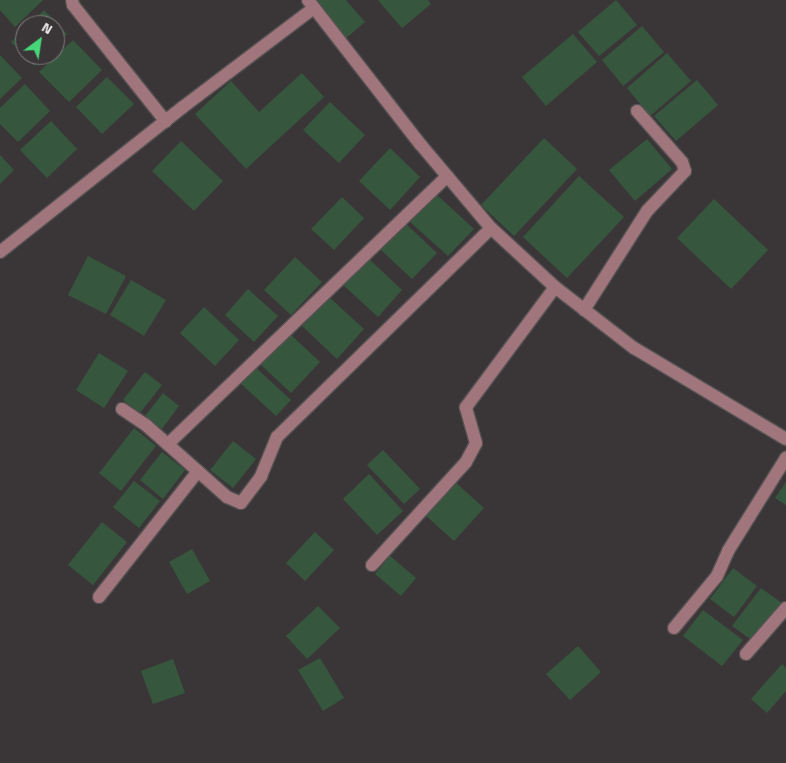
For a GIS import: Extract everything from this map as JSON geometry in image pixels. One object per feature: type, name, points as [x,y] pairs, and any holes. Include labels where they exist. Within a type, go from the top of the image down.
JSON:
[{"type":"street","points":[[72,0],[73,5],[166,122]]},
{"type":"street","points":[[0,252],[166,122],[311,4],[447,176],[491,228],[555,288],[634,348],[786,439]]},
{"type":"street","points":[[584,310],[647,211],[685,171],[682,162],[637,111]]},
{"type":"street","points":[[168,444],[447,176]]},
{"type":"street","points":[[122,409],[168,444],[227,497],[241,503],[261,476],[278,436],[491,228]]},
{"type":"street","points":[[372,565],[466,462],[476,443],[466,406],[555,288]]},
{"type":"street","points":[[674,628],[717,576],[728,551],[786,458]]},
{"type":"street","points":[[99,597],[198,471]]},
{"type":"street","points":[[746,654],[786,608]]},
{"type":"building","points":[[0,0],[43,0],[27,15],[15,15],[15,27],[0,10]]},
{"type":"building","points":[[312,0],[346,0],[365,22],[345,39]]},
{"type":"building","points":[[378,0],[428,0],[431,4],[402,28]]},
{"type":"building","points":[[616,0],[637,25],[599,56],[578,32]]},
{"type":"building","points":[[44,10],[49,15],[39,15]]},
{"type":"building","points":[[642,26],[664,52],[623,86],[602,60]]},
{"type":"building","points":[[573,34],[597,62],[546,106],[522,77]]},
{"type":"building","points":[[15,38],[15,46],[11,42]]},
{"type":"building","points":[[73,40],[102,70],[69,102],[39,72],[46,65],[65,65],[65,48]]},
{"type":"building","points":[[667,53],[691,81],[650,116],[627,88]]},
{"type":"building","points":[[0,55],[22,78],[0,99]]},
{"type":"building","points":[[302,73],[324,97],[246,169],[195,114],[231,81],[259,112]]},
{"type":"building","points":[[107,77],[134,104],[102,134],[76,107]]},
{"type":"building","points":[[697,80],[718,105],[676,141],[654,116]]},
{"type":"building","points":[[25,84],[50,111],[18,142],[0,124],[0,108]]},
{"type":"building","points":[[330,102],[365,135],[339,163],[303,130]]},
{"type":"building","points":[[51,121],[77,149],[47,178],[20,150]]},
{"type":"building","points":[[544,138],[577,169],[514,236],[481,205]]},
{"type":"building","points":[[647,139],[672,169],[635,201],[609,170]]},
{"type":"building","points":[[181,141],[223,181],[194,211],[152,171]]},
{"type":"building","points":[[390,148],[420,177],[390,210],[359,181]]},
{"type":"building","points":[[0,155],[14,170],[0,184]]},
{"type":"building","points":[[579,176],[624,217],[567,278],[523,237]]},
{"type":"building","points":[[436,194],[474,229],[448,256],[410,222]]},
{"type":"building","points":[[342,197],[364,218],[334,250],[311,229]]},
{"type":"building","points":[[714,199],[768,250],[731,289],[677,238]]},
{"type":"building","points":[[405,223],[437,253],[412,279],[380,249]]},
{"type":"building","points":[[88,256],[126,276],[106,314],[68,295]]},
{"type":"building","points":[[295,257],[322,282],[291,315],[264,290]]},
{"type":"building","points":[[368,258],[402,290],[378,317],[343,285]]},
{"type":"building","points":[[131,280],[166,300],[144,336],[110,315]]},
{"type":"building","points":[[248,289],[278,316],[254,342],[225,315]]},
{"type":"building","points":[[329,297],[364,329],[337,359],[302,326]]},
{"type":"building","points":[[204,307],[239,340],[215,366],[180,333]]},
{"type":"building","points":[[289,333],[320,362],[291,393],[260,364]]},
{"type":"building","points":[[99,353],[128,371],[104,408],[76,390]]},
{"type":"building","points":[[254,366],[291,400],[276,416],[239,382]]},
{"type":"building","points":[[145,372],[162,385],[140,413],[123,400]]},
{"type":"building","points":[[163,393],[179,406],[162,429],[145,416]]},
{"type":"building","points":[[134,428],[156,446],[121,491],[99,473]]},
{"type":"building","points":[[233,441],[256,459],[233,488],[210,470]]},
{"type":"building","points":[[383,450],[420,489],[404,504],[367,465]]},
{"type":"building","points":[[162,452],[185,470],[163,499],[140,480]]},
{"type":"building","points":[[369,474],[403,511],[377,535],[343,499]]},
{"type":"building","points":[[134,481],[160,501],[139,528],[113,507]]},
{"type":"building","points":[[454,481],[484,508],[454,541],[424,514]]},
{"type":"building","points":[[786,482],[786,505],[775,498]]},
{"type":"building","points":[[102,522],[127,542],[93,585],[68,565]]},
{"type":"building","points":[[315,532],[334,550],[305,581],[286,563]]},
{"type":"building","points":[[192,549],[210,581],[187,594],[169,562]]},
{"type":"building","points":[[390,556],[416,578],[401,596],[375,574]]},
{"type":"building","points":[[733,568],[757,586],[734,617],[710,599]]},
{"type":"building","points":[[761,588],[782,603],[753,641],[732,626]]},
{"type":"building","points":[[318,606],[340,628],[307,659],[286,636]]},
{"type":"building","points":[[703,610],[743,640],[722,666],[683,636]]},
{"type":"building","points":[[578,646],[601,672],[570,700],[546,674]]},
{"type":"building","points":[[320,658],[344,698],[323,711],[298,670]]},
{"type":"building","points":[[173,659],[185,693],[153,704],[141,671]]},
{"type":"building","points":[[782,664],[786,668],[786,691],[767,713],[751,699]]}]
